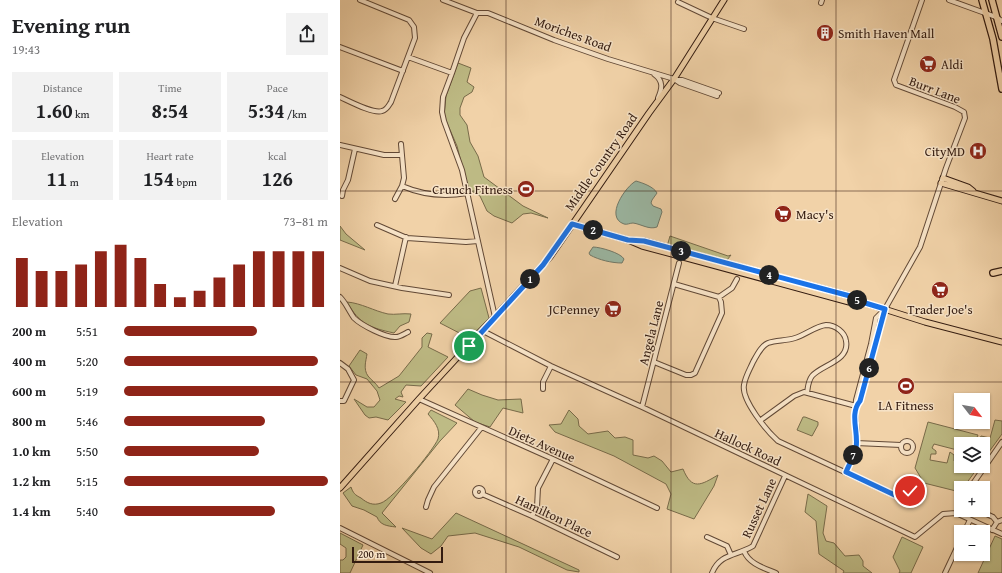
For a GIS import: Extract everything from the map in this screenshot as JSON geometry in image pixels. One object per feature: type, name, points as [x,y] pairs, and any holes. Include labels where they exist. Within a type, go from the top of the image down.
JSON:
[{"type":"highway","points":[[982,0],[997,59],[1002,89]]},
{"type":"highway","points":[[992,0],[999,16],[1002,36]]},
{"type":"main road","name":"Middle Country Road","points":[[340,488],[419,399],[543,265],[655,105],[676,80],[724,0]]},
{"type":"main road","points":[[942,180],[967,191],[973,191],[1002,201]]},
{"type":"main road","points":[[572,224],[628,240],[644,241],[850,296],[862,302],[925,322],[1002,342]]},
{"type":"street","points":[[340,97],[367,108],[382,111],[388,107],[414,44],[416,34],[414,27],[409,20],[360,0]]},
{"type":"street","name":"Moriches Road","points":[[443,0],[477,13],[488,13],[554,40],[718,95]]},
{"type":"street","name":"Burr Lane","points":[[856,406],[860,401],[885,309],[920,247],[942,180],[965,118],[964,112],[955,107],[896,86],[894,80],[922,0]]},
{"type":"street","points":[[949,0],[999,16],[1002,21]]},
{"type":"street","points":[[678,2],[712,18],[744,29]]},
{"type":"street","points":[[477,13],[464,38],[443,97],[442,112],[462,170],[495,317]]},
{"type":"street","points":[[340,47],[403,71]]},
{"type":"street","points":[[408,57],[452,73]]},
{"type":"street","points":[[652,73],[657,76],[662,85],[662,90],[655,105]]},
{"type":"street","points":[[395,199],[402,186],[404,174],[401,144]]},
{"type":"street","points":[[340,145],[384,155],[401,155]]},
{"type":"street","points":[[342,196],[350,173],[355,149]]},
{"type":"street","points":[[402,186],[418,193],[453,196],[467,193]]},
{"type":"street","points":[[376,225],[406,237],[462,242],[478,241]]},
{"type":"street","points":[[395,286],[406,237]]},
{"type":"street","name":"Angela Lane","points":[[642,407],[679,263]]},
{"type":"street","points":[[340,268],[362,278],[395,286],[449,295]]},
{"type":"street","points":[[719,297],[732,288],[737,279]]},
{"type":"street","points":[[674,284],[719,297]]},
{"type":"street","points":[[340,297],[353,317],[365,326],[392,337],[397,337],[408,332]]},
{"type":"street","points":[[654,362],[686,375],[695,373],[722,314],[719,297]]},
{"type":"street","points":[[807,393],[809,382],[813,375],[839,359],[845,349],[847,342],[845,335],[835,327],[826,325],[788,341],[768,343],[757,355],[744,385],[744,394],[771,434],[778,440],[901,498]]},
{"type":"street","name":"Hallock Road","points":[[483,331],[551,366],[642,407],[915,537],[943,514],[954,513]]},
{"type":"street","points":[[340,364],[348,369],[354,380],[344,401],[340,401]]},
{"type":"street","points":[[543,389],[543,382],[551,366]]},
{"type":"street","points":[[761,420],[794,396],[804,392],[856,406],[854,413],[857,433],[856,449],[846,472]]},
{"type":"street","name":"Dietz Avenue","points":[[419,399],[657,508]]},
{"type":"street","points":[[426,507],[434,487],[481,428]]},
{"type":"street","points":[[975,481],[1002,442]]},
{"type":"street","points":[[856,443],[901,446]]},
{"type":"street","points":[[532,516],[537,507],[538,488],[552,459]]},
{"type":"street","name":"Russet Lane","points":[[712,573],[718,562],[753,546],[785,476]]},
{"type":"street","name":"Hamilton Place","points":[[482,494],[532,516],[617,557]]},
{"type":"street","points":[[990,516],[997,522]]},
{"type":"street","points":[[964,517],[1002,534]]},
{"type":"street","points":[[968,525],[970,520]]},
{"type":"street","points":[[992,530],[997,522],[1002,520]]},
{"type":"street","points":[[340,528],[430,573]]},
{"type":"street","points":[[707,537],[727,546],[731,555]]},
{"type":"street","points":[[744,551],[746,557],[750,560],[776,573]]},
{"type":"street","points":[[945,573],[954,554]]},
{"type":"shaded area","points":[[458,63],[471,68],[467,82],[474,87],[472,92],[464,97],[460,108],[460,115],[467,125],[470,142],[478,156],[484,177],[523,206],[548,218],[531,213],[523,214],[512,223],[494,216],[487,211],[480,196],[468,189],[457,146],[444,116],[446,96]]},
{"type":"shaded area","points":[[636,181],[651,187],[657,193],[651,203],[653,206],[661,209],[662,212],[657,227],[648,227],[633,223],[624,224],[618,220],[616,209],[619,202],[627,189]]},
{"type":"shaded area","points":[[340,226],[346,234],[365,250],[340,240]]},
{"type":"shaded area","points":[[670,236],[728,256],[731,255],[727,260],[668,245]]},
{"type":"shaded area","points":[[593,247],[605,249],[624,259],[622,263],[610,262],[597,258],[589,253]]},
{"type":"shaded area","points":[[481,288],[489,318],[469,338],[440,323],[470,291]]},
{"type":"shaded area","points":[[347,302],[388,314],[411,314],[409,322],[400,326],[394,333],[372,327],[356,315]]},
{"type":"shaded area","points":[[427,333],[432,334],[428,347],[448,357],[421,386],[406,385],[401,392],[403,397],[399,396],[395,399],[406,402],[388,420],[376,417],[369,418],[365,415],[354,399],[367,407],[374,407],[380,400],[377,391],[367,379],[356,375],[349,366],[360,350],[367,354],[365,365],[366,373],[379,388],[399,376],[422,347],[422,338]]},
{"type":"shaded area","points":[[468,389],[498,400],[521,399],[523,413],[503,408],[490,427],[475,422],[455,405]]},
{"type":"shaded area","points":[[431,410],[457,423],[440,441],[382,513],[396,527],[384,525],[378,520],[377,517],[352,506],[343,493],[351,487],[356,495],[368,503],[381,503],[387,500],[403,484],[421,463],[435,445],[439,435],[435,422],[428,414]]},
{"type":"shaded area","points":[[569,410],[578,419],[579,426],[588,434],[608,431],[615,438],[625,437],[633,440],[633,455],[648,458],[654,456],[662,461],[671,472],[683,469],[686,476],[694,483],[702,483],[718,475],[714,486],[694,519],[667,509],[671,494],[666,484],[614,456],[555,432],[549,425],[561,424]]},
{"type":"shaded area","points":[[803,417],[818,422],[812,436],[797,430]]},
{"type":"shaded area","points":[[995,420],[1002,421],[1002,434],[990,450],[990,438]]},
{"type":"shaded area","points":[[928,422],[978,435],[977,437],[954,437],[954,449],[934,444],[932,448],[936,451],[936,454],[931,454],[930,460],[947,463],[950,452],[954,455],[954,473],[974,473],[968,481],[954,481],[954,490],[924,483],[915,468]]},
{"type":"shaded area","points":[[808,494],[827,506],[823,533],[826,541],[834,543],[845,556],[859,555],[863,561],[863,566],[872,573],[843,573],[844,571],[819,554],[816,521],[805,512]]},
{"type":"shaded area","points":[[456,513],[579,570],[579,572],[567,570],[519,547],[475,533],[448,536],[441,546],[431,554],[421,548],[402,528],[432,539]]},
{"type":"shaded area","points":[[340,533],[363,545],[350,573],[340,573],[340,560],[343,560],[346,557],[346,548],[340,544]]},
{"type":"shaded area","points":[[995,536],[1002,539],[1002,573],[978,573],[984,561],[990,561],[990,547]]},
{"type":"shaded area","points":[[902,537],[923,547],[911,573],[899,573],[900,571],[893,557]]},
{"type":"place","name":"Smith Haven Mall","points":[[825,33]]},
{"type":"place","name":"Aldi","points":[[928,64]]},
{"type":"place","name":"CityMD","points":[[978,151]]},
{"type":"place","name":"Crunch Fitness","points":[[526,189]]},
{"type":"place","name":"Macy's","points":[[783,214]]},
{"type":"place","name":"Trader Joe's","points":[[940,290]]},
{"type":"place","name":"JCPenney","points":[[613,309]]},
{"type":"place","name":"LA Fitness","points":[[906,386]]},
{"type":"route","points":[[469,346],[543,265],[572,224],[628,240],[644,241],[850,296],[862,302],[885,309],[860,401],[856,406],[854,413],[857,433],[856,449],[846,472],[864,482],[901,498],[910,491]]}]
